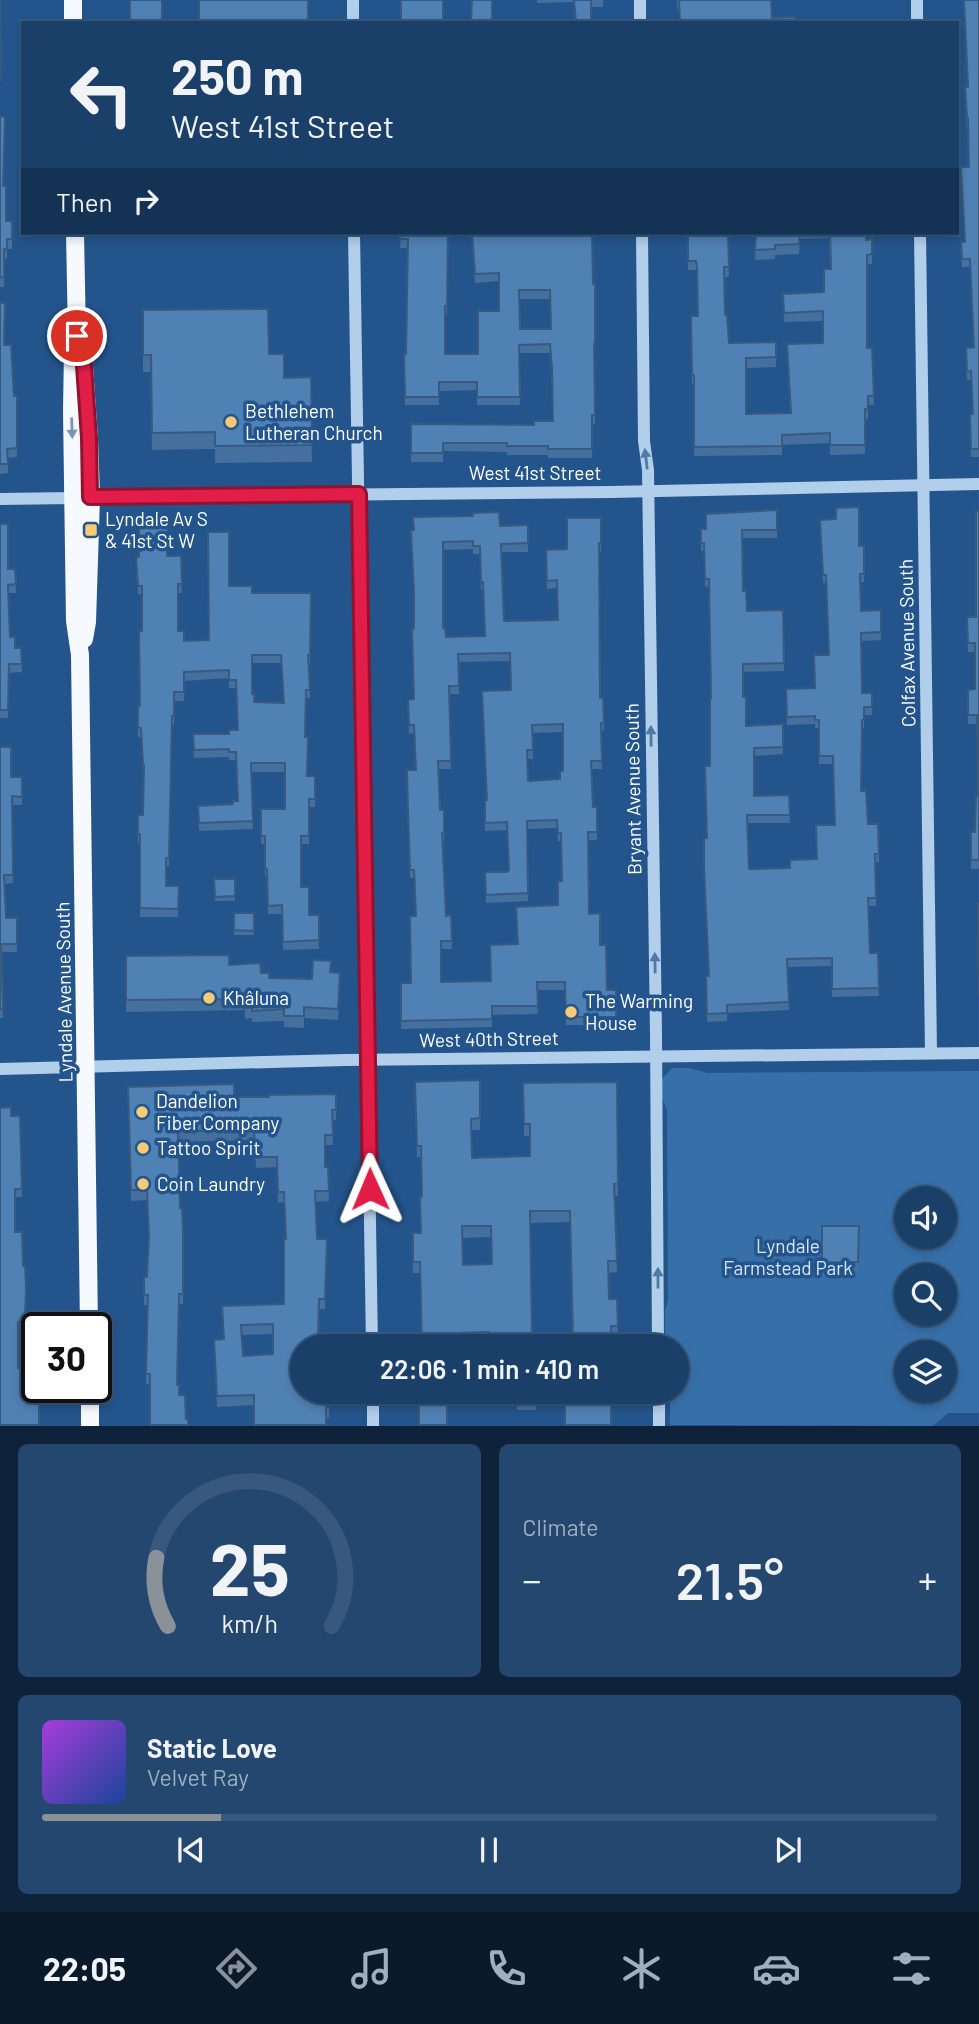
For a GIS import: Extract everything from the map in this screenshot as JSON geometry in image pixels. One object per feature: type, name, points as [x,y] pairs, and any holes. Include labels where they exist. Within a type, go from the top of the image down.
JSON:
[{"type":"main road","points":[[73,0],[73,21]]},
{"type":"main road","name":"Lyndale Avenue South","points":[[75,235],[77,336],[73,350],[82,497],[75,621],[80,654],[89,1312]]},
{"type":"main road","points":[[90,1403],[90,1426]]},
{"type":"street","points":[[353,0],[353,21]]},
{"type":"street","points":[[640,0],[640,21]]},
{"type":"street","points":[[917,0],[917,21]]},
{"type":"street","points":[[354,235],[372,1334]]},
{"type":"street","name":"Bryant Avenue South","points":[[642,235],[644,441],[648,470],[658,1334]]},
{"type":"street","name":"Colfax Avenue South","points":[[920,235],[931,1053]]},
{"type":"street","name":"West 41st Street","points":[[0,499],[979,484]]},
{"type":"street","name":"West 40th Street","points":[[0,1069],[368,1059],[979,1053]]},
{"type":"street","points":[[373,1404],[373,1426]]},
{"type":"street","points":[[659,1404],[659,1426]]},
{"type":"green space","name":"Lyndale Farmstead Park","points":[[672,1068],[690,1068],[707,1073],[979,1071],[979,1413],[948,1413],[933,1426],[670,1425],[670,1404],[689,1404],[689,1334],[665,1334],[668,1300],[667,1110],[661,1095],[662,1079]]},
{"type":"building","points":[[0,0],[1,80],[0,80]]},
{"type":"building","points":[[130,0],[162,0],[162,21],[130,21]]},
{"type":"building","points":[[199,0],[308,0],[308,21],[199,21]]},
{"type":"building","points":[[401,0],[443,0],[443,21],[401,21]]},
{"type":"building","points":[[472,0],[492,0],[492,21],[471,21]]},
{"type":"building","points":[[574,0],[591,0],[591,21],[576,21]]},
{"type":"building","points":[[679,0],[771,0],[772,18],[795,17],[795,21],[680,21]]},
{"type":"building","points":[[964,0],[979,0],[979,449],[971,449],[971,371],[967,372],[966,348],[974,347],[970,259],[962,259],[961,242],[965,242],[961,167],[969,167]]},
{"type":"building","points":[[0,116],[5,117],[3,186],[6,186],[6,221],[12,221],[12,239],[7,239],[7,249],[4,249],[4,277],[0,277]]},
{"type":"building","points":[[401,235],[448,235],[445,354],[478,354],[478,311],[499,311],[499,273],[475,274],[472,235],[592,235],[595,284],[595,415],[592,415],[592,449],[548,449],[548,446],[507,446],[507,443],[443,443],[443,453],[411,453],[411,424],[534,425],[534,421],[553,421],[550,344],[519,345],[520,397],[477,397],[477,382],[439,382],[439,397],[405,397],[408,239],[400,239]],"holes":[[[519,290],[550,290],[551,329],[520,329]]]},
{"type":"building","points":[[688,235],[728,235],[729,267],[724,267],[725,315],[729,343],[776,342],[776,357],[746,358],[746,414],[791,413],[787,344],[823,343],[823,311],[784,313],[783,294],[824,292],[824,269],[831,269],[830,235],[866,235],[866,240],[872,239],[872,254],[867,255],[867,348],[872,348],[874,396],[868,396],[868,409],[865,409],[865,445],[830,445],[830,433],[782,435],[782,446],[694,447],[691,316],[698,316],[697,268],[696,261],[688,261]]},
{"type":"building","points":[[756,235],[800,235],[799,244],[775,245],[775,249],[755,250]]},
{"type":"building","points":[[0,303],[5,303],[4,345],[11,345],[14,396],[17,396],[17,448],[7,449],[8,464],[0,464]]},
{"type":"building","name":"Bethlehem Lutheran Church","points":[[268,309],[269,354],[284,354],[284,378],[311,377],[312,445],[215,446],[215,432],[152,433],[151,355],[143,355],[143,310]]},
{"type":"building","points":[[859,507],[859,546],[864,546],[864,574],[860,574],[861,611],[881,610],[881,632],[861,633],[862,693],[872,693],[872,707],[864,707],[862,720],[861,791],[866,791],[868,824],[878,824],[879,854],[875,854],[876,898],[868,898],[870,953],[878,953],[879,988],[832,989],[832,958],[787,959],[789,1002],[727,1005],[727,1013],[707,1014],[706,976],[709,976],[704,838],[707,838],[705,766],[710,766],[711,698],[709,579],[705,579],[701,529],[706,529],[706,514],[777,510],[777,530],[742,530],[743,591],[746,591],[747,611],[783,610],[784,663],[743,664],[743,697],[746,697],[746,726],[783,724],[783,747],[754,748],[754,796],[789,795],[790,815],[747,815],[749,869],[790,868],[790,860],[817,859],[816,825],[835,825],[833,756],[819,756],[819,720],[815,720],[815,716],[787,717],[786,689],[815,688],[814,655],[829,655],[826,575],[823,575],[820,520],[836,519],[836,508]]},
{"type":"building","points":[[976,511],[979,511],[979,860],[971,860],[971,832],[975,832],[978,796],[977,715],[968,715],[968,690],[975,689],[975,643],[968,643],[967,617],[976,617]]},
{"type":"building","points":[[499,512],[500,526],[528,525],[528,543],[501,544],[504,621],[558,620],[557,580],[547,581],[546,550],[567,549],[567,518],[601,518],[600,698],[603,698],[604,723],[601,723],[602,761],[591,761],[593,807],[597,807],[597,832],[588,832],[589,914],[600,913],[600,945],[606,945],[607,990],[616,990],[616,1017],[566,1017],[565,982],[537,982],[538,1006],[492,1006],[492,1019],[401,1021],[401,983],[411,983],[410,916],[416,916],[414,870],[410,870],[407,770],[416,770],[414,725],[409,725],[408,700],[414,699],[411,531],[414,530],[413,517],[473,516],[473,513]],"holes":[[[473,541],[473,546],[480,546],[485,636],[446,637],[443,628],[443,542]],[[510,653],[511,690],[482,691],[487,800],[485,823],[507,822],[509,870],[485,872],[486,895],[528,893],[527,821],[557,820],[558,833],[561,833],[562,881],[558,881],[558,905],[516,907],[518,944],[490,945],[491,981],[441,982],[441,941],[452,941],[451,915],[446,916],[442,833],[444,810],[440,810],[438,761],[451,761],[449,686],[459,686],[458,654]],[[563,724],[563,771],[560,771],[560,779],[528,781],[527,750],[533,750],[532,725]]]},
{"type":"building","points":[[139,520],[167,521],[167,556],[181,556],[182,584],[178,584],[178,631],[184,631],[184,641],[209,640],[208,532],[229,532],[229,586],[252,586],[252,593],[311,593],[308,655],[310,690],[306,690],[305,737],[308,737],[307,776],[315,776],[315,799],[309,799],[309,836],[301,836],[301,887],[309,887],[309,915],[319,915],[319,940],[283,942],[282,905],[268,906],[261,809],[285,809],[285,763],[251,763],[253,821],[199,823],[198,806],[233,804],[233,801],[238,801],[236,752],[229,752],[229,749],[194,750],[193,734],[229,734],[229,730],[238,730],[236,680],[229,680],[229,670],[184,672],[184,692],[174,692],[166,886],[179,886],[178,909],[140,908],[138,815],[143,815],[144,765],[141,728],[138,728],[139,631],[142,631],[142,586],[138,586],[136,557],[139,557]],"holes":[[[252,655],[281,655],[284,703],[254,702]]]},
{"type":"building","points":[[0,524],[8,524],[8,569],[15,569],[16,584],[8,585],[10,637],[15,637],[15,648],[21,648],[22,664],[9,664],[8,710],[0,710]]},
{"type":"building","points":[[0,747],[11,747],[11,777],[22,777],[22,797],[12,796],[13,875],[4,875],[6,918],[17,918],[17,944],[1,944],[3,1009],[0,1009]]},
{"type":"building","points":[[214,879],[235,879],[235,896],[215,897]]},
{"type":"building","points":[[978,903],[979,903],[979,997]]},
{"type":"building","points":[[234,913],[254,913],[254,931],[234,930]]},
{"type":"building","points":[[229,955],[229,965],[260,963],[261,973],[269,973],[269,978],[312,979],[313,960],[331,961],[330,972],[340,973],[338,1009],[304,1007],[304,1016],[284,1016],[284,1009],[252,1011],[252,1007],[245,1008],[245,999],[126,1000],[126,956]]},
{"type":"building","points":[[480,1080],[480,1118],[471,1119],[472,1158],[530,1156],[530,1124],[524,1124],[523,1083],[617,1082],[618,1184],[614,1184],[617,1261],[608,1261],[609,1299],[617,1299],[618,1326],[611,1326],[611,1334],[573,1334],[570,1211],[530,1211],[532,1334],[422,1334],[420,1262],[413,1262],[413,1233],[421,1233],[421,1146],[417,1146],[415,1082]],"holes":[[[462,1226],[491,1226],[492,1264],[463,1265]]]},
{"type":"building","points":[[234,1084],[234,1097],[336,1094],[336,1110],[332,1110],[333,1135],[325,1135],[325,1167],[328,1167],[329,1191],[315,1191],[317,1239],[327,1239],[325,1299],[319,1299],[318,1334],[290,1334],[290,1404],[329,1404],[329,1407],[326,1407],[326,1425],[254,1425],[254,1395],[217,1396],[214,1340],[224,1339],[222,1306],[284,1304],[284,1192],[278,1192],[277,1157],[256,1157],[254,1130],[178,1131],[183,1294],[179,1294],[177,1385],[179,1395],[185,1395],[188,1425],[150,1425],[150,1374],[146,1374],[148,1295],[144,1295],[149,1237],[147,1190],[131,1190],[128,1087]],"holes":[[[273,1324],[273,1354],[243,1356],[241,1325]]]},
{"type":"building","points":[[11,1107],[11,1116],[20,1116],[22,1189],[15,1189],[15,1232],[22,1232],[26,1286],[25,1312],[21,1312],[21,1322],[18,1322],[18,1368],[21,1368],[21,1403],[39,1403],[39,1425],[0,1425],[0,1108]]},
{"type":"building","points":[[822,1226],[859,1226],[858,1262],[822,1263]]},
{"type":"building","points":[[419,1404],[447,1404],[447,1425],[419,1425]]},
{"type":"building","points":[[565,1404],[611,1404],[611,1425],[565,1425]]},
{"type":"place","name":"Bethlehem Lutheran Church","points":[[231,422]]},
{"type":"place","name":"Lyndale Av S & 41st St W","points":[[91,530]]},
{"type":"place","name":"Khâluna","points":[[209,998]]},
{"type":"place","name":"The Warming House","points":[[571,1012]]},
{"type":"place","name":"Dandelion Fiber Company","points":[[142,1112]]},
{"type":"place","name":"Tattoo Spirit","points":[[143,1148]]},
{"type":"place","name":"Coin Laundry","points":[[143,1184]]},
{"type":"route","points":[[77,336],[83,351],[90,497],[359,494],[370,1189]]}]
